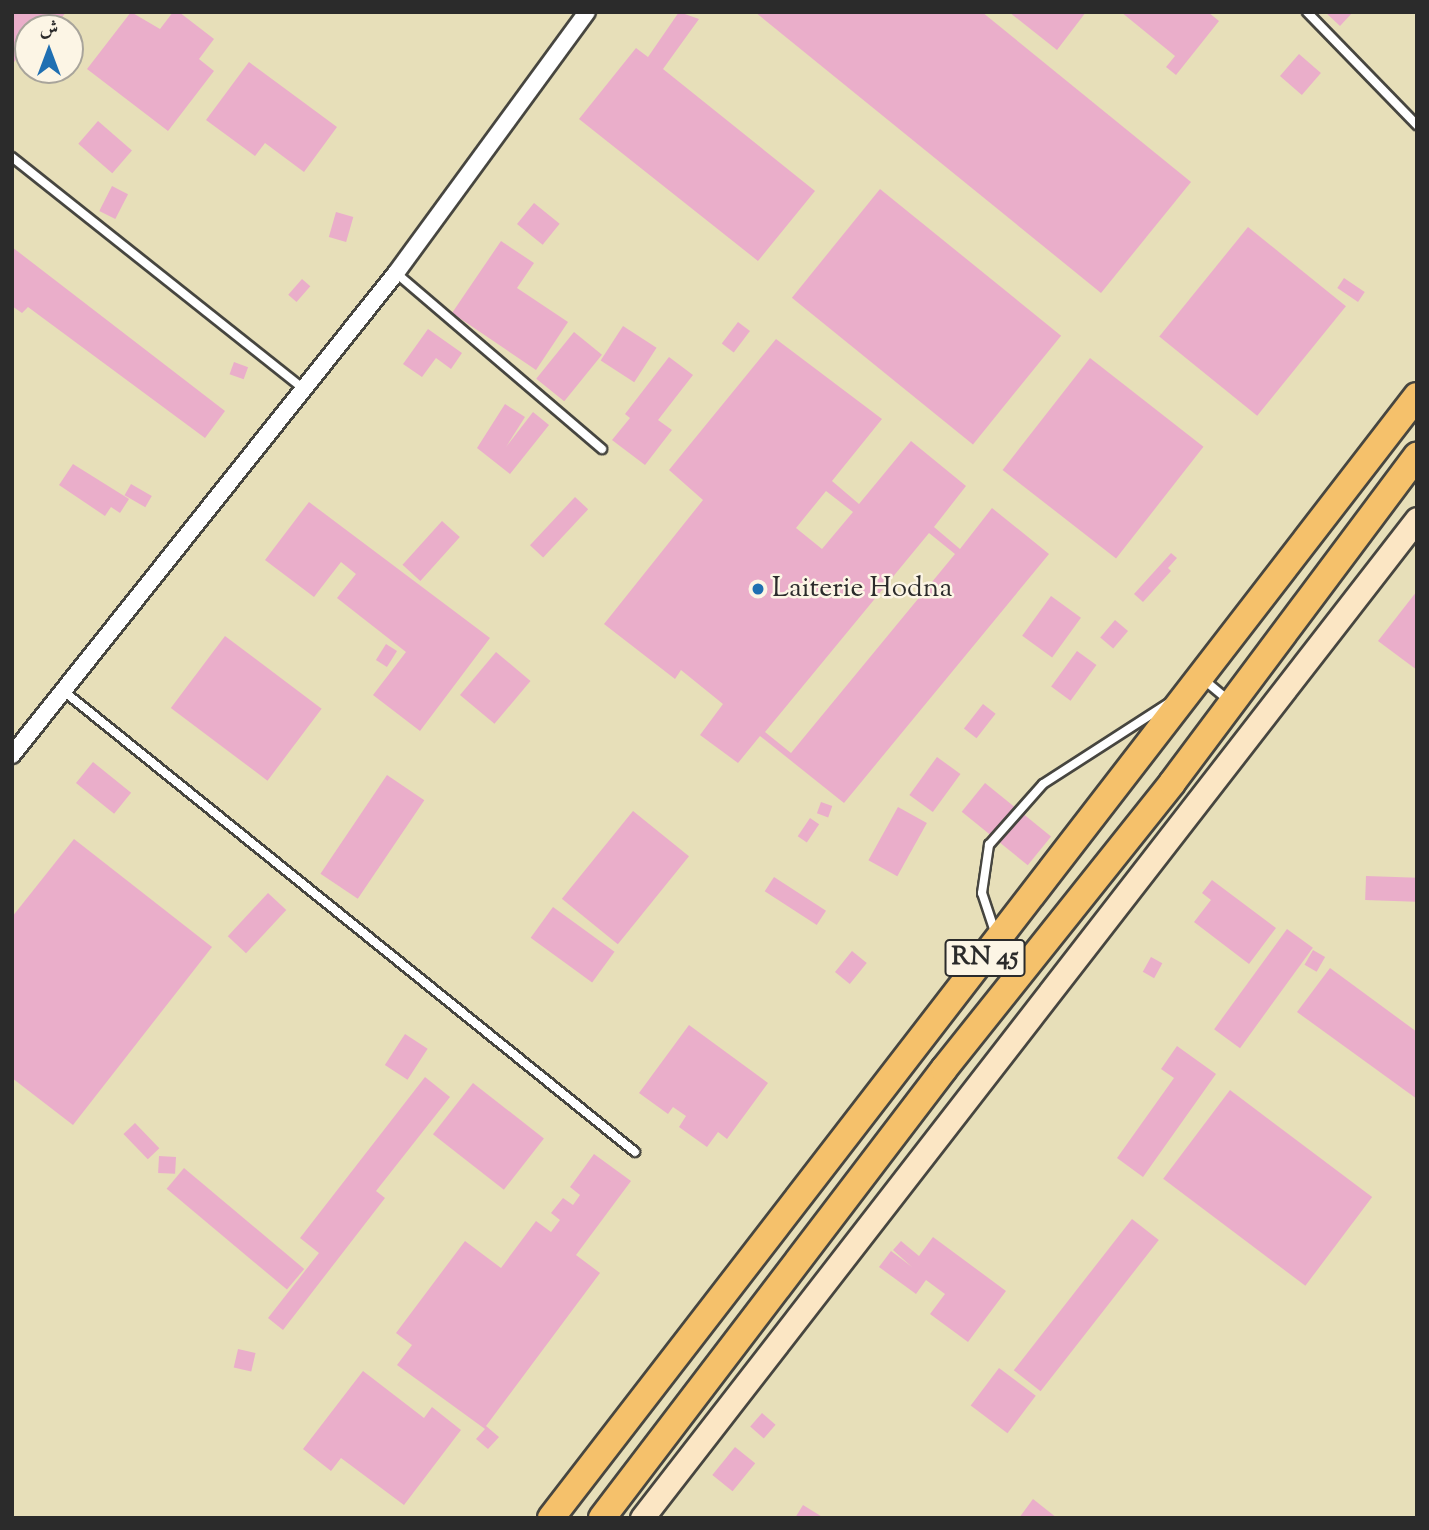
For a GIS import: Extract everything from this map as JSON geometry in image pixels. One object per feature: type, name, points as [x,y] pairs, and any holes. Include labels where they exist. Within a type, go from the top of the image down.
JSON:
[{"type":"highway","name":"RN 45","points":[[551,1518],[1203,679],[1417,396]]},
{"type":"highway","name":"RN 45","points":[[602,1518],[944,1069],[1029,965],[1231,702],[1417,455]]},
{"type":"main road","points":[[642,1518],[1417,519]]},
{"type":"street","points":[[12,755],[66,693],[396,273],[587,12]]},
{"type":"lane","points":[[1307,12],[1417,125]]},
{"type":"lane","points":[[12,157],[304,389]]},
{"type":"lane","points":[[396,273],[602,449]]},
{"type":"lane","points":[[1029,965],[998,940],[982,893],[989,845],[1042,784],[1203,679],[1231,702]]},
{"type":"lane","points":[[66,693],[635,1152]]},
{"type":"building","points":[[12,12],[66,12],[14,14],[12,65]]},
{"type":"building","points":[[131,12],[160,29],[173,12],[179,12],[214,39],[199,59],[214,71],[168,131],[87,69]]},
{"type":"building","points":[[679,12],[699,19],[663,69],[815,191],[758,261],[579,119],[636,48],[648,57]]},
{"type":"building","points":[[755,12],[982,12],[1191,182],[1101,293]]},
{"type":"building","points":[[1009,12],[1086,12],[1057,50]]},
{"type":"building","points":[[1121,12],[1208,12],[1219,21],[1176,75],[1166,67],[1175,56]]},
{"type":"building","points":[[1325,12],[1353,12],[1340,26]]},
{"type":"building","points":[[1299,54],[1321,73],[1302,95],[1280,76]]},
{"type":"building","points":[[249,62],[337,127],[304,172],[265,143],[255,156],[206,120]]},
{"type":"building","points":[[98,121],[132,151],[112,173],[78,144]]},
{"type":"building","points":[[112,186],[128,194],[115,219],[99,211]]},
{"type":"building","points":[[880,189],[1061,336],[973,444],[792,298]]},
{"type":"building","points":[[534,203],[560,224],[543,245],[517,224]]},
{"type":"building","points":[[336,212],[353,217],[346,242],[329,237]]},
{"type":"building","points":[[1248,227],[1346,306],[1257,416],[1159,337]]},
{"type":"building","points":[[501,241],[534,263],[517,288],[568,322],[536,370],[452,313]]},
{"type":"building","points":[[12,247],[225,411],[205,438],[28,307],[22,313],[12,306]]},
{"type":"building","points":[[1344,278],[1365,292],[1358,302],[1337,288]]},
{"type":"building","points":[[302,279],[310,286],[297,302],[288,295]]},
{"type":"building","points":[[738,322],[750,331],[734,353],[722,344]]},
{"type":"building","points":[[623,326],[657,348],[634,382],[601,360]]},
{"type":"building","points":[[428,329],[462,353],[451,369],[436,358],[422,377],[403,364]]},
{"type":"building","points":[[574,332],[602,355],[564,401],[536,379]]},
{"type":"building","name":"Laiterie Hodna","points":[[776,339],[882,419],[832,481],[859,504],[911,441],[966,486],[934,527],[960,549],[992,508],[1049,554],[844,803],[760,736],[738,763],[700,735],[723,704],[681,670],[675,679],[604,624],[703,500],[669,470]],"holes":[[[826,491],[853,512],[822,549],[796,528]],[[929,533],[955,554],[791,753],[765,732]]]},
{"type":"building","points":[[669,357],[693,375],[658,420],[672,430],[645,465],[612,440],[630,418],[625,414]]},
{"type":"building","points":[[1090,358],[1203,447],[1116,559],[1003,470]]},
{"type":"building","points":[[234,362],[248,367],[244,379],[230,374]]},
{"type":"building","points":[[505,404],[525,417],[506,447],[533,412],[549,425],[510,474],[477,448]]},
{"type":"building","points":[[73,464],[129,499],[120,513],[111,507],[105,516],[59,485]]},
{"type":"building","points":[[131,484],[152,496],[145,507],[124,495]]},
{"type":"building","points":[[575,497],[588,509],[543,558],[530,545]]},
{"type":"building","points":[[309,502],[490,638],[420,731],[373,695],[406,652],[337,598],[356,574],[341,562],[314,597],[265,560]]},
{"type":"building","points":[[442,521],[460,537],[420,581],[403,565]]},
{"type":"building","points":[[1171,553],[1177,558],[1168,568],[1171,571],[1143,602],[1134,594]]},
{"type":"building","points":[[1417,591],[1417,670],[1378,641]]},
{"type":"building","points":[[1051,596],[1081,618],[1052,657],[1022,636]]},
{"type":"building","points":[[1115,620],[1128,631],[1113,649],[1100,638]]},
{"type":"building","points":[[225,636],[322,709],[267,781],[171,708]]},
{"type":"building","points":[[386,644],[397,651],[387,667],[376,660]]},
{"type":"building","points":[[1077,651],[1096,665],[1071,701],[1051,687]]},
{"type":"building","points":[[496,652],[530,681],[494,724],[460,695]]},
{"type":"building","points":[[983,704],[996,714],[977,738],[964,728]]},
{"type":"building","points":[[937,757],[960,774],[933,812],[909,795]]},
{"type":"building","points":[[93,762],[131,793],[114,814],[76,783]]},
{"type":"building","points":[[387,775],[424,800],[358,899],[320,874]]},
{"type":"building","points":[[985,783],[1051,836],[1028,865],[962,812]]},
{"type":"building","points":[[821,802],[832,806],[828,817],[817,813]]},
{"type":"building","points":[[898,807],[927,823],[897,876],[868,860]]},
{"type":"building","points":[[633,811],[689,856],[618,944],[562,899]]},
{"type":"building","points":[[810,818],[819,824],[807,842],[798,836]]},
{"type":"building","points":[[74,839],[212,947],[73,1125],[12,1078],[12,917]]},
{"type":"building","points":[[1366,876],[1417,878],[1416,902],[1365,900]]},
{"type":"building","points":[[774,877],[826,911],[817,925],[765,891]]},
{"type":"building","points":[[1212,880],[1276,928],[1249,964],[1194,922],[1211,900],[1202,893]]},
{"type":"building","points":[[268,893],[286,910],[246,953],[228,936]]},
{"type":"building","points":[[553,907],[614,952],[592,982],[531,938]]},
{"type":"building","points":[[1287,929],[1313,948],[1240,1048],[1214,1029]]},
{"type":"building","points":[[1313,950],[1325,957],[1317,972],[1304,965]]},
{"type":"building","points":[[852,951],[867,963],[850,984],[835,972]]},
{"type":"building","points":[[1151,957],[1162,963],[1154,978],[1143,972]]},
{"type":"building","points":[[1330,968],[1417,1032],[1417,1099],[1297,1012]]},
{"type":"building","points":[[689,1025],[768,1083],[727,1139],[718,1132],[707,1147],[679,1127],[686,1116],[673,1107],[668,1114],[639,1093]]},
{"type":"building","points":[[405,1034],[428,1049],[407,1080],[385,1065]]},
{"type":"building","points":[[1177,1046],[1216,1074],[1143,1177],[1117,1158],[1174,1078],[1161,1069]]},
{"type":"building","points":[[425,1077],[450,1097],[376,1191],[385,1198],[283,1330],[268,1318],[319,1253],[300,1238]]},
{"type":"building","points":[[473,1083],[544,1138],[504,1190],[433,1134]]},
{"type":"building","points":[[1230,1090],[1372,1197],[1305,1286],[1163,1179]]},
{"type":"building","points":[[135,1123],[159,1148],[148,1159],[123,1134]]},
{"type":"building","points":[[594,1154],[631,1181],[576,1255],[600,1273],[486,1426],[499,1437],[488,1449],[476,1439],[485,1429],[397,1365],[412,1345],[396,1333],[465,1241],[501,1268],[536,1221],[551,1232],[560,1220],[551,1213],[563,1198],[573,1205],[580,1195],[570,1187]]},
{"type":"building","points":[[159,1156],[176,1157],[175,1174],[158,1173]]},
{"type":"building","points":[[184,1168],[304,1269],[287,1290],[167,1189]]},
{"type":"building","points":[[1132,1219],[1159,1240],[1041,1391],[1014,1370]]},
{"type":"building","points":[[933,1237],[1006,1291],[968,1342],[930,1314],[945,1294],[926,1280],[916,1294],[879,1267],[891,1251],[912,1267],[893,1250],[901,1241],[919,1256]]},
{"type":"building","points":[[238,1349],[256,1353],[251,1372],[234,1368]]},
{"type":"building","points":[[999,1368],[1036,1396],[1007,1433],[971,1406]]},
{"type":"building","points":[[363,1371],[424,1418],[432,1407],[461,1430],[404,1505],[341,1458],[331,1471],[303,1449]]},
{"type":"building","points":[[762,1413],[776,1425],[764,1438],[750,1427]]},
{"type":"building","points":[[735,1447],[755,1463],[733,1491],[712,1475]]},
{"type":"building","points":[[1033,1499],[1057,1518],[1019,1518]]},
{"type":"building","points":[[803,1505],[824,1518],[795,1518]]},
{"type":"place","name":"Laiterie Hodna","points":[[758,589]]}]
